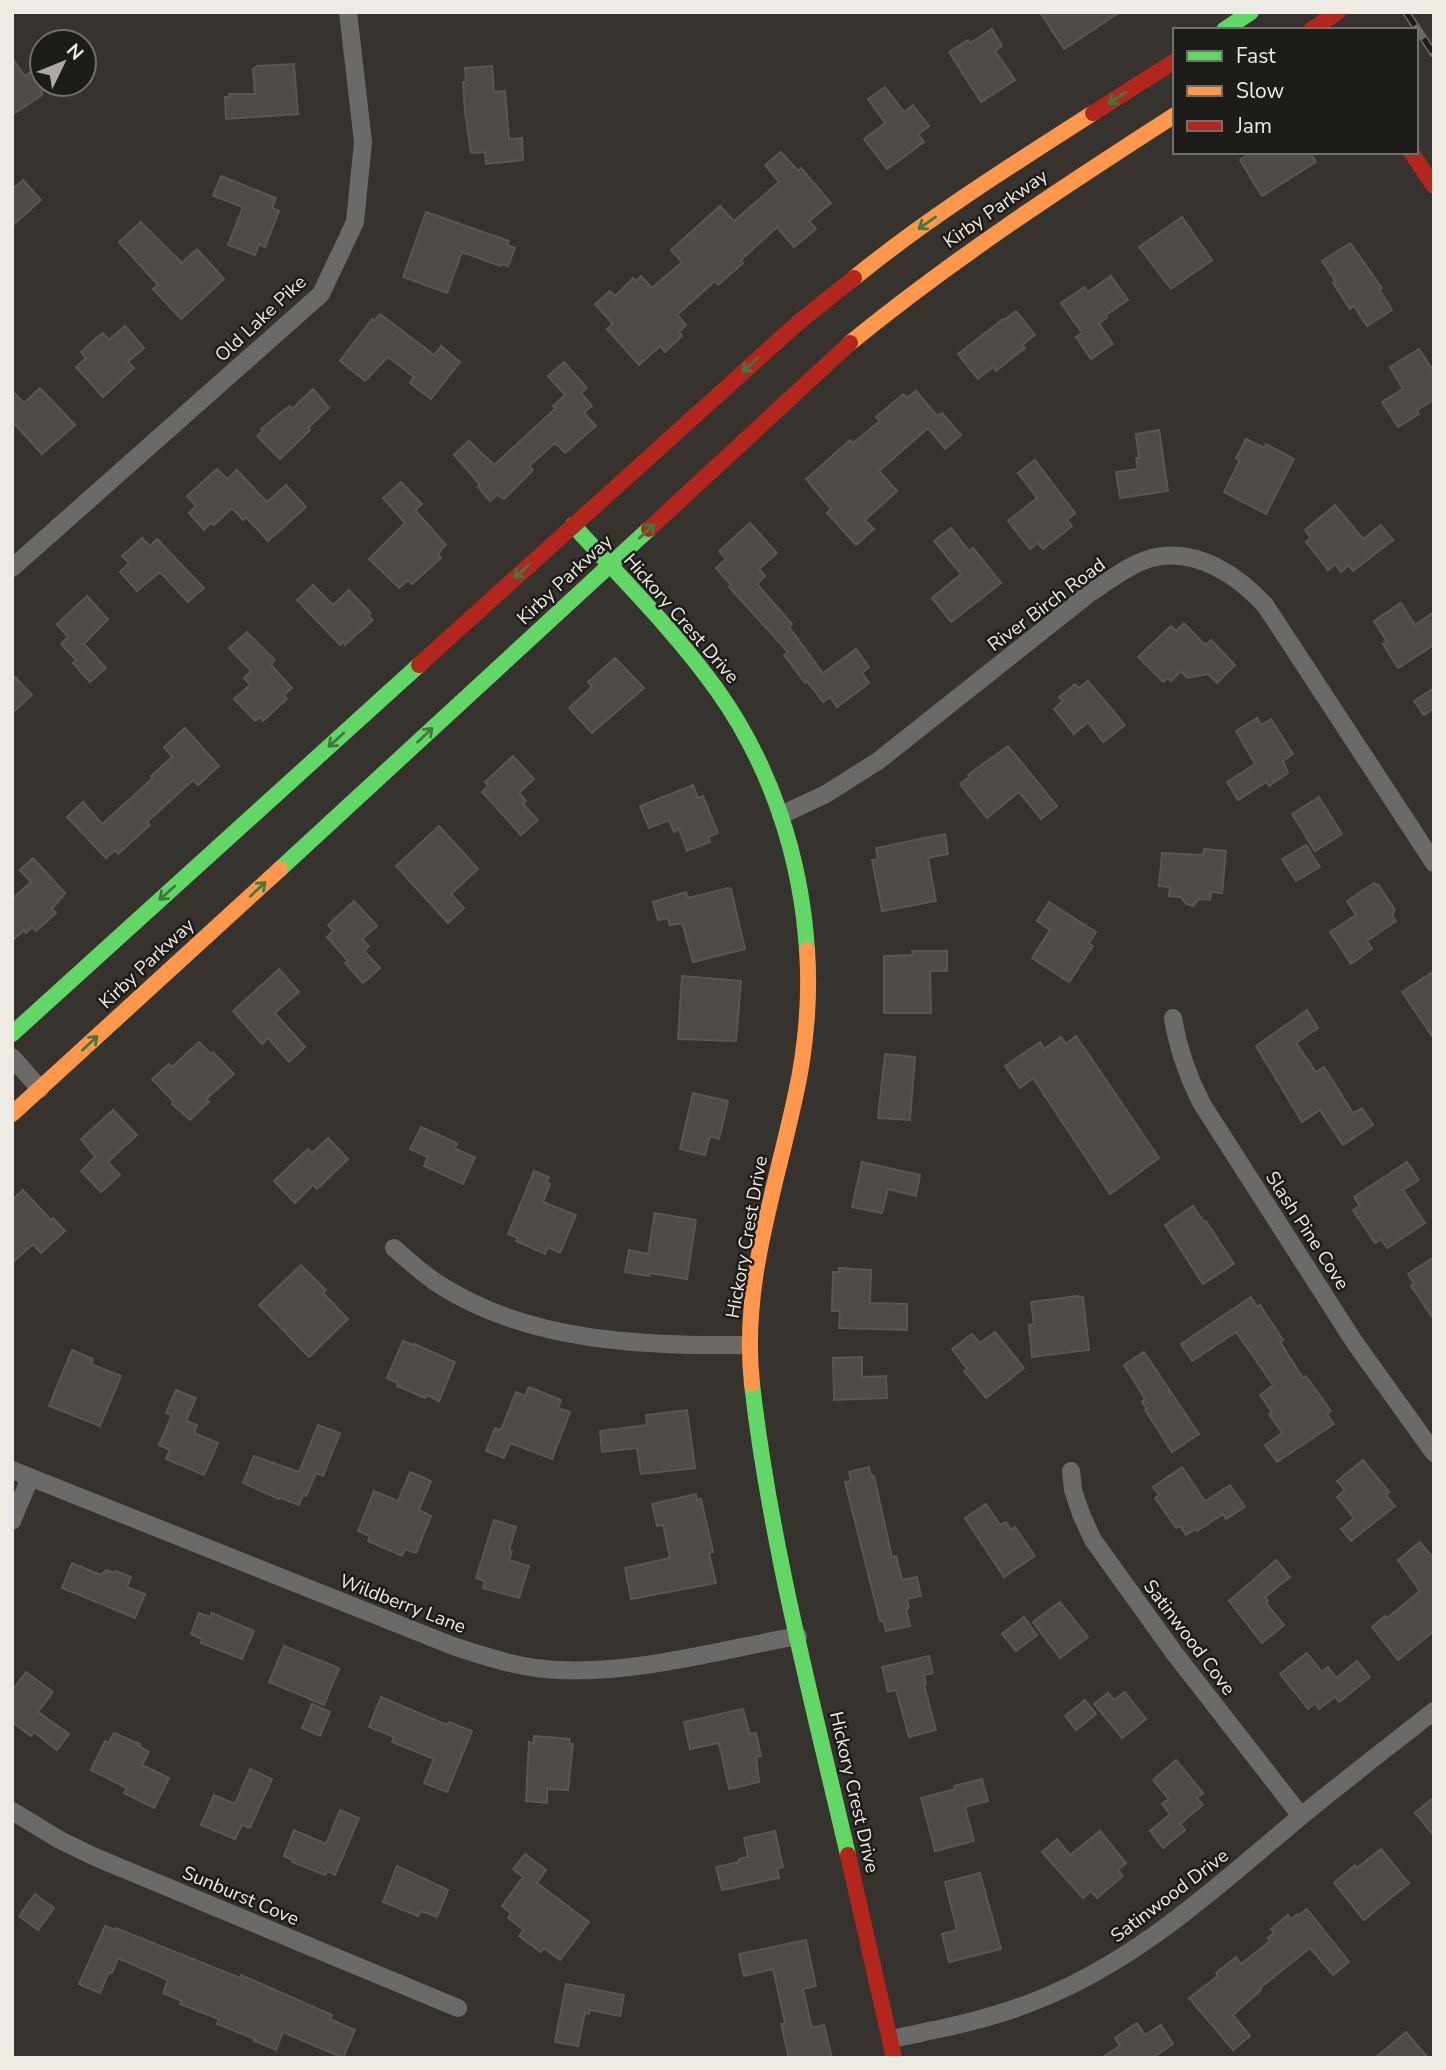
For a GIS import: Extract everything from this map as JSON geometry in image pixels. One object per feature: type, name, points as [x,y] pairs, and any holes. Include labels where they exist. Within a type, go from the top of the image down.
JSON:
[{"type":"main road","points":[[1227,28],[1251,12]]},
{"type":"main road","name":"Kirby Parkway","points":[[12,1034],[800,321],[882,255],[1007,168],[1173,62]]},
{"type":"main road","name":"Kirby Parkway","points":[[12,1114],[610,566],[833,357],[911,293],[1031,208],[1173,116]]},
{"type":"main road","points":[[1412,154],[1434,186]]},
{"type":"main road","name":"Hickory Crest Drive","points":[[573,525],[695,661],[741,725],[781,815],[792,859],[806,937],[809,1011],[800,1076],[758,1262],[749,1345],[755,1418],[798,1636],[894,2058]]},
{"type":"street","name":"Old Lake Pike","points":[[12,568],[321,294],[355,222],[363,142],[348,12]]},
{"type":"street","name":"River Birch Road","points":[[781,815],[855,777],[1090,593],[1113,578],[1156,557],[1178,556],[1226,571],[1248,587],[1265,605],[1434,863]]},
{"type":"street","name":"Slash Pine Cove","points":[[1173,1017],[1178,1050],[1202,1104],[1355,1343],[1434,1453]]},
{"type":"street","points":[[12,1057],[40,1089]]},
{"type":"street","points":[[394,1248],[431,1279],[456,1294],[527,1323],[568,1333],[648,1345],[749,1345]]},
{"type":"street","name":"Wildberry Lane","points":[[12,1470],[453,1646],[529,1667],[582,1671],[637,1667],[798,1636]]},
{"type":"street","name":"Satinwood Cove","points":[[1071,1471],[1073,1490],[1093,1540],[1175,1654],[1301,1816]]},
{"type":"street","points":[[12,1521],[30,1478]]},
{"type":"street","name":"Satinwood Drive","points":[[891,2039],[1007,2012],[1106,1967],[1167,1928],[1301,1816],[1434,1711]]},
{"type":"street","name":"Sunburst Cove","points":[[12,1811],[95,1857],[458,2008]]},
{"type":"building","points":[[1040,12],[1120,12],[1064,49]]},
{"type":"building","points":[[992,29],[1002,46],[995,51],[1015,80],[981,102],[949,52]]},
{"type":"building","points":[[12,58],[25,76],[28,74],[28,98],[38,98],[12,115]]},
{"type":"building","points":[[294,64],[298,114],[226,119],[225,97],[230,97],[229,94],[255,94],[253,69],[257,66]]},
{"type":"building","points":[[492,66],[494,92],[505,91],[509,139],[522,138],[523,160],[486,164],[485,152],[471,153],[465,112],[465,68]]},
{"type":"building","points":[[885,87],[904,112],[913,105],[929,126],[918,134],[924,142],[887,169],[864,139],[885,123],[868,99]]},
{"type":"building","points":[[781,152],[798,171],[801,168],[831,203],[809,221],[816,229],[794,247],[777,227],[718,285],[715,281],[677,315],[686,325],[679,332],[682,336],[665,352],[660,346],[639,365],[607,329],[613,324],[595,304],[610,291],[615,296],[633,278],[636,281],[641,276],[652,288],[682,262],[671,250],[720,206],[734,221],[779,182],[765,165]]},
{"type":"building","points":[[1248,154],[1311,154],[1316,162],[1262,196],[1240,160]]},
{"type":"building","points":[[221,176],[276,198],[272,208],[279,211],[265,247],[259,244],[255,255],[228,245],[243,207],[213,196]]},
{"type":"building","points":[[23,180],[41,200],[12,226],[12,190]]},
{"type":"building","points":[[426,212],[509,241],[507,245],[515,248],[508,266],[500,266],[462,252],[447,293],[403,277]]},
{"type":"building","points":[[1182,217],[1212,260],[1171,289],[1139,247]]},
{"type":"building","points":[[141,222],[182,263],[197,249],[224,279],[181,319],[153,289],[158,285],[119,242]]},
{"type":"building","points":[[1350,243],[1382,288],[1379,289],[1392,310],[1367,326],[1354,306],[1350,309],[1322,261]]},
{"type":"building","points":[[1111,276],[1128,300],[1099,323],[1113,344],[1091,359],[1076,337],[1082,333],[1061,303],[1084,287],[1088,292]]},
{"type":"building","points":[[1016,311],[1035,335],[1022,345],[1025,348],[996,371],[993,367],[978,379],[958,354]]},
{"type":"building","points":[[380,314],[434,355],[441,346],[460,362],[431,399],[410,383],[414,377],[388,357],[365,381],[340,361],[372,319],[374,321]]},
{"type":"building","points":[[125,326],[144,348],[128,362],[134,368],[103,397],[76,367],[86,358],[81,352],[97,337],[103,333],[109,340]]},
{"type":"building","points":[[1419,349],[1434,372],[1434,400],[1417,410],[1419,414],[1398,427],[1382,402],[1403,389],[1390,367]]},
{"type":"building","points":[[564,362],[587,388],[581,393],[592,406],[584,413],[596,426],[565,453],[555,443],[529,466],[533,470],[504,499],[497,495],[490,501],[454,455],[469,441],[494,465],[556,408],[553,406],[565,395],[548,376]]},
{"type":"building","points":[[40,388],[75,425],[42,454],[12,421],[12,391],[24,403]]},
{"type":"building","points":[[313,389],[329,408],[280,459],[257,436],[263,431],[261,429],[290,406],[292,409]]},
{"type":"building","points":[[916,391],[937,416],[942,413],[961,435],[945,449],[928,428],[879,471],[897,491],[865,520],[874,529],[856,545],[827,513],[831,509],[806,479],[850,440],[853,443],[880,421],[876,417],[903,394],[907,398]]},
{"type":"building","points":[[1159,430],[1168,491],[1120,498],[1116,472],[1138,469],[1136,434]]},
{"type":"building","points":[[1246,439],[1264,448],[1266,444],[1294,459],[1266,514],[1224,492],[1240,460],[1236,458]]},
{"type":"building","points":[[1035,460],[1075,513],[1067,520],[1072,526],[1043,549],[1038,543],[1030,549],[1008,521],[1037,498],[1018,473]]},
{"type":"building","points":[[217,469],[227,479],[237,470],[267,502],[286,485],[306,507],[268,541],[246,517],[243,520],[232,508],[214,525],[211,523],[204,530],[189,513],[196,506],[187,496]]},
{"type":"building","points":[[401,482],[422,504],[415,510],[446,545],[438,553],[441,558],[412,584],[408,580],[399,588],[369,559],[405,523],[383,498]]},
{"type":"building","points":[[1335,505],[1363,539],[1381,525],[1393,540],[1353,571],[1349,565],[1341,572],[1335,564],[1328,570],[1306,542],[1311,538],[1305,530]]},
{"type":"building","points":[[750,523],[777,553],[759,569],[765,576],[757,584],[792,624],[789,627],[823,673],[856,649],[869,667],[862,673],[869,683],[837,707],[830,697],[823,702],[807,681],[805,683],[784,655],[788,652],[729,587],[731,585],[716,568],[726,559],[719,551]]},
{"type":"building","points":[[951,528],[969,551],[973,548],[1001,583],[951,622],[932,598],[961,574],[934,541]]},
{"type":"building","points":[[142,538],[150,546],[157,539],[204,588],[188,602],[160,572],[137,591],[120,572],[129,563],[122,556]]},
{"type":"building","points":[[313,585],[333,605],[349,590],[371,613],[369,616],[373,620],[345,645],[343,642],[340,645],[297,600]]},
{"type":"building","points":[[87,596],[108,619],[84,644],[106,668],[90,682],[73,663],[76,660],[61,644],[68,637],[57,624]]},
{"type":"building","points":[[1401,603],[1415,625],[1434,612],[1434,645],[1398,668],[1383,644],[1387,642],[1374,621]]},
{"type":"building","points":[[1184,623],[1203,643],[1207,644],[1211,640],[1235,665],[1217,683],[1208,674],[1187,678],[1181,671],[1171,681],[1168,678],[1163,682],[1138,657],[1171,626],[1176,631]]},
{"type":"building","points":[[247,632],[275,660],[271,665],[292,688],[284,695],[287,699],[263,721],[260,717],[255,721],[234,699],[250,685],[244,678],[251,671],[229,648]]},
{"type":"building","points":[[615,658],[644,688],[592,733],[569,708],[592,687],[588,682]]},
{"type":"building","points":[[12,674],[32,695],[12,713]]},
{"type":"building","points":[[1088,681],[1125,725],[1103,742],[1088,722],[1074,734],[1054,709],[1063,701],[1059,697],[1075,684],[1079,688]]},
{"type":"building","points":[[1434,688],[1434,708],[1424,715],[1414,701]]},
{"type":"building","points":[[1257,718],[1261,725],[1271,719],[1293,754],[1283,761],[1288,773],[1269,786],[1266,782],[1238,800],[1227,782],[1255,764],[1236,731]]},
{"type":"building","points":[[185,728],[219,766],[198,785],[193,780],[147,822],[150,825],[118,854],[115,850],[106,858],[67,817],[83,802],[102,824],[172,757],[164,747]]},
{"type":"building","points":[[1008,746],[1057,806],[1041,819],[1019,792],[987,818],[960,784]]},
{"type":"building","points":[[513,756],[534,779],[519,793],[526,801],[523,804],[538,820],[521,835],[482,792],[488,786],[485,782]]},
{"type":"building","points":[[693,785],[698,798],[703,796],[718,833],[708,837],[710,842],[687,851],[679,829],[674,832],[669,820],[649,828],[640,806]]},
{"type":"building","points":[[1319,797],[1342,834],[1315,851],[1292,814]]},
{"type":"building","points":[[439,826],[478,869],[451,894],[464,908],[448,923],[396,866]]},
{"type":"building","points":[[945,834],[948,854],[928,858],[936,901],[882,911],[872,860],[878,859],[876,848]]},
{"type":"building","points":[[1306,845],[1320,867],[1296,881],[1282,859]]},
{"type":"building","points":[[1204,849],[1226,851],[1222,893],[1211,892],[1210,900],[1199,899],[1193,906],[1186,904],[1181,897],[1169,896],[1170,887],[1159,886],[1162,853],[1203,855]]},
{"type":"building","points":[[33,858],[65,893],[52,909],[56,913],[36,931],[32,927],[26,933],[24,930],[12,941],[12,899],[31,882],[20,870]]},
{"type":"building","points":[[1374,883],[1378,884],[1395,910],[1392,915],[1396,921],[1367,941],[1372,949],[1351,964],[1330,932],[1356,915],[1347,901]]},
{"type":"building","points":[[731,889],[745,949],[693,962],[682,923],[670,925],[668,918],[658,920],[653,902],[686,892],[688,898]]},
{"type":"building","points":[[354,901],[377,926],[362,939],[369,946],[364,951],[380,968],[363,983],[327,937],[333,931],[328,925]]},
{"type":"building","points":[[1049,902],[1096,932],[1089,943],[1093,946],[1069,982],[1032,958],[1050,930],[1037,921]]},
{"type":"building","points":[[912,951],[947,951],[947,971],[930,971],[931,1013],[884,1013],[884,956],[913,955]]},
{"type":"building","points":[[279,969],[299,992],[275,1013],[305,1047],[289,1062],[268,1038],[262,1044],[233,1011]]},
{"type":"building","points":[[1434,971],[1434,1039],[1402,992]]},
{"type":"building","points":[[682,976],[741,981],[736,1041],[678,1039]]},
{"type":"building","points":[[1307,1010],[1318,1028],[1296,1043],[1316,1072],[1324,1067],[1353,1113],[1362,1108],[1373,1125],[1343,1145],[1320,1110],[1302,1122],[1256,1046]]},
{"type":"building","points":[[1076,1036],[1159,1158],[1110,1194],[1033,1078],[1020,1088],[1005,1066],[1040,1042],[1044,1049],[1061,1037],[1066,1044]]},
{"type":"building","points":[[199,1042],[234,1074],[206,1099],[209,1102],[190,1120],[172,1104],[173,1101],[152,1079],[169,1064],[172,1067]]},
{"type":"building","points":[[885,1054],[915,1057],[910,1120],[878,1118]]},
{"type":"building","points":[[693,1093],[728,1101],[719,1139],[710,1136],[705,1155],[680,1149]]},
{"type":"building","points":[[113,1110],[137,1135],[108,1162],[120,1175],[101,1192],[81,1171],[95,1157],[81,1139]]},
{"type":"building","points":[[421,1127],[457,1143],[455,1149],[475,1157],[463,1184],[424,1166],[428,1157],[410,1149]]},
{"type":"building","points":[[328,1138],[348,1159],[317,1189],[313,1185],[295,1203],[274,1181],[308,1149],[312,1153]]},
{"type":"building","points":[[862,1162],[920,1175],[916,1196],[888,1189],[882,1213],[852,1207]]},
{"type":"building","points":[[1407,1162],[1419,1180],[1403,1190],[1425,1223],[1387,1248],[1381,1239],[1375,1243],[1353,1210],[1360,1206],[1354,1197]]},
{"type":"building","points":[[534,1171],[549,1177],[546,1182],[550,1184],[543,1202],[576,1215],[560,1253],[548,1247],[545,1254],[516,1241],[518,1238],[508,1234]]},
{"type":"building","points":[[23,1190],[65,1231],[41,1253],[33,1244],[12,1263],[12,1200]]},
{"type":"building","points":[[1193,1206],[1234,1264],[1203,1284],[1165,1225]]},
{"type":"building","points":[[655,1213],[696,1220],[687,1279],[625,1272],[629,1250],[648,1254]]},
{"type":"building","points":[[1434,1257],[1434,1320],[1411,1286],[1414,1284],[1408,1274]]},
{"type":"building","points":[[301,1265],[326,1290],[323,1293],[348,1319],[309,1357],[259,1305]]},
{"type":"building","points":[[839,1268],[871,1270],[870,1303],[907,1304],[907,1330],[839,1328],[840,1311],[832,1311],[833,1272],[839,1272]]},
{"type":"building","points":[[1083,1297],[1089,1350],[1032,1357],[1029,1325],[1034,1324],[1031,1302]]},
{"type":"building","points":[[1251,1297],[1257,1307],[1260,1305],[1283,1340],[1280,1342],[1303,1378],[1306,1376],[1331,1411],[1327,1414],[1334,1424],[1277,1462],[1265,1445],[1282,1433],[1260,1395],[1273,1385],[1236,1332],[1192,1361],[1181,1344]]},
{"type":"building","points":[[995,1332],[1024,1368],[986,1398],[964,1371],[967,1369],[952,1349],[972,1334],[980,1343]]},
{"type":"building","points":[[403,1341],[455,1362],[439,1401],[397,1386],[398,1383],[387,1378]]},
{"type":"building","points":[[72,1350],[93,1359],[91,1364],[121,1376],[100,1426],[49,1406]]},
{"type":"building","points":[[1144,1352],[1199,1434],[1172,1452],[1145,1410],[1147,1409],[1142,1402],[1145,1399],[1124,1365]]},
{"type":"building","points":[[862,1357],[862,1377],[886,1376],[887,1398],[834,1400],[833,1358]]},
{"type":"building","points":[[529,1387],[561,1400],[558,1408],[570,1412],[552,1459],[510,1443],[504,1458],[486,1451],[495,1428],[501,1430],[516,1392],[525,1396]]},
{"type":"building","points":[[176,1390],[196,1398],[186,1421],[197,1425],[194,1433],[218,1443],[204,1475],[166,1459],[170,1450],[159,1445],[172,1415],[166,1413]]},
{"type":"building","points":[[687,1410],[695,1468],[641,1474],[637,1448],[602,1452],[600,1431],[647,1425],[646,1415]]},
{"type":"building","points":[[318,1425],[340,1433],[323,1476],[316,1473],[299,1505],[243,1483],[254,1456],[299,1472]]},
{"type":"building","points":[[1363,1460],[1389,1492],[1386,1495],[1395,1506],[1351,1541],[1341,1529],[1354,1518],[1337,1497],[1345,1490],[1337,1481]]},
{"type":"building","points":[[869,1467],[875,1480],[892,1557],[896,1556],[902,1580],[917,1577],[921,1596],[907,1599],[910,1626],[886,1631],[883,1620],[880,1621],[845,1482],[851,1481],[849,1472]]},
{"type":"building","points":[[1182,1467],[1204,1500],[1230,1485],[1245,1507],[1226,1519],[1223,1514],[1186,1535],[1180,1526],[1176,1528],[1155,1498],[1159,1495],[1153,1487]]},
{"type":"building","points":[[410,1472],[431,1481],[419,1510],[431,1516],[416,1553],[405,1549],[402,1556],[368,1541],[370,1536],[358,1531],[374,1491],[398,1501]]},
{"type":"building","points":[[696,1494],[697,1500],[701,1499],[713,1552],[709,1553],[716,1583],[631,1599],[625,1568],[670,1558],[663,1525],[657,1526],[652,1504]]},
{"type":"building","points":[[986,1504],[1000,1525],[1006,1522],[1011,1530],[1015,1527],[1035,1556],[1004,1577],[965,1518]]},
{"type":"building","points":[[494,1520],[516,1527],[509,1560],[529,1566],[519,1598],[483,1588],[485,1581],[476,1578]]},
{"type":"building","points":[[1420,1542],[1434,1559],[1434,1631],[1398,1660],[1372,1627],[1420,1591],[1398,1560]]},
{"type":"building","points":[[1276,1560],[1290,1577],[1265,1597],[1268,1601],[1266,1603],[1284,1625],[1262,1643],[1229,1601]]},
{"type":"building","points":[[72,1563],[101,1575],[106,1570],[131,1577],[127,1587],[145,1594],[135,1618],[62,1588]]},
{"type":"building","points":[[1060,1602],[1088,1637],[1060,1658],[1033,1622]]},
{"type":"building","points":[[199,1613],[210,1617],[212,1613],[254,1631],[242,1659],[201,1643],[202,1639],[191,1634]]},
{"type":"building","points":[[1024,1617],[1037,1635],[1016,1651],[1002,1634]]},
{"type":"building","points":[[284,1646],[339,1668],[324,1705],[269,1682]]},
{"type":"building","points":[[1307,1653],[1322,1672],[1328,1667],[1336,1678],[1357,1661],[1370,1677],[1339,1702],[1335,1697],[1319,1709],[1315,1703],[1308,1709],[1280,1674]]},
{"type":"building","points":[[929,1656],[933,1673],[924,1675],[924,1685],[936,1730],[909,1737],[896,1690],[888,1692],[882,1667]]},
{"type":"building","points":[[26,1672],[53,1692],[38,1712],[69,1734],[57,1750],[34,1732],[31,1736],[12,1722],[12,1691]]},
{"type":"building","points":[[1125,1692],[1146,1719],[1122,1738],[1094,1704],[1108,1693],[1114,1700]]},
{"type":"building","points":[[381,1697],[447,1725],[449,1722],[472,1731],[447,1792],[424,1783],[434,1759],[392,1742],[394,1737],[369,1727]]},
{"type":"building","points":[[1085,1700],[1096,1714],[1076,1730],[1065,1716]]},
{"type":"building","points":[[312,1704],[330,1712],[320,1736],[302,1728]]},
{"type":"building","points":[[743,1709],[750,1734],[756,1733],[761,1756],[756,1757],[759,1782],[729,1789],[719,1743],[690,1749],[684,1722]]},
{"type":"building","points":[[114,1733],[140,1744],[138,1746],[149,1752],[142,1765],[169,1778],[154,1808],[124,1793],[127,1788],[91,1770],[105,1741],[109,1743]]},
{"type":"building","points":[[534,1736],[570,1739],[569,1744],[573,1744],[568,1790],[547,1789],[547,1803],[526,1801],[529,1742],[534,1743]]},
{"type":"building","points":[[1176,1760],[1203,1793],[1197,1798],[1203,1805],[1180,1824],[1185,1830],[1163,1848],[1150,1831],[1170,1814],[1162,1804],[1169,1799],[1153,1780]]},
{"type":"building","points":[[250,1769],[272,1779],[250,1828],[242,1825],[235,1839],[201,1825],[214,1795],[235,1804]]},
{"type":"building","points":[[982,1779],[988,1801],[965,1807],[974,1841],[935,1851],[921,1798]]},
{"type":"building","points":[[1434,1797],[1434,1836],[1415,1813]]},
{"type":"building","points":[[340,1810],[359,1818],[335,1875],[327,1871],[325,1875],[284,1856],[294,1830],[326,1844]]},
{"type":"building","points":[[775,1831],[783,1867],[777,1869],[779,1878],[722,1890],[716,1867],[748,1857],[744,1838]]},
{"type":"building","points":[[1100,1831],[1126,1863],[1118,1870],[1123,1876],[1097,1898],[1091,1891],[1083,1898],[1042,1852],[1057,1839],[1070,1855]]},
{"type":"building","points":[[1381,1849],[1409,1883],[1364,1920],[1334,1883],[1355,1865],[1357,1868]]},
{"type":"building","points":[[525,1854],[546,1870],[537,1883],[589,1922],[560,1960],[544,1948],[541,1952],[519,1936],[524,1930],[508,1918],[511,1913],[502,1906],[523,1877],[513,1869]]},
{"type":"building","points":[[397,1866],[448,1890],[437,1917],[421,1911],[418,1916],[383,1902]]},
{"type":"building","points":[[980,1873],[1001,1949],[949,1962],[942,1934],[957,1930],[945,1882]]},
{"type":"building","points":[[35,1894],[54,1908],[38,1930],[19,1916]]},
{"type":"building","points":[[1307,1909],[1349,1962],[1333,1975],[1310,1948],[1260,1988],[1261,1990],[1233,2015],[1250,2036],[1233,2050],[1189,1998],[1218,1976],[1216,1973],[1236,1957],[1241,1964],[1270,1941],[1268,1938],[1274,1933],[1271,1929],[1288,1915],[1291,1919]]},
{"type":"building","points":[[105,1926],[240,1978],[241,1975],[332,2015],[330,2019],[355,2030],[343,2058],[283,2032],[276,2050],[254,2041],[255,2039],[217,2024],[219,2019],[180,2004],[182,2001],[163,1993],[168,1980],[118,1958],[100,1993],[79,1984]]},
{"type":"building","points":[[806,1940],[816,1986],[803,1989],[812,2028],[824,2025],[832,2058],[789,2058],[781,2024],[785,2023],[773,1969],[744,1976],[739,1954]]},
{"type":"building","points":[[566,1984],[624,1995],[620,2016],[590,2010],[589,2014],[585,2013],[578,2046],[555,2042]]},
{"type":"building","points":[[1137,2023],[1145,2035],[1161,2025],[1173,2044],[1152,2058],[1101,2058],[1120,2046],[1115,2038]]},
{"type":"building","points":[[1406,2032],[1428,2058],[1375,2058]]},
{"type":"railway","points":[[1406,12],[1417,28]]},
{"type":"railway","points":[[1418,30],[1434,54]]},
{"type":"traffic: fast","points":[[1227,28],[1251,12]]},
{"type":"traffic: fast","points":[[573,525],[666,626],[701,668],[736,719],[768,781],[780,814],[798,881],[807,950]]},
{"type":"traffic: fast","points":[[280,869],[649,529]]},
{"type":"traffic: fast","points":[[12,1034],[419,665]]},
{"type":"traffic: fast","points":[[752,1384],[781,1562],[848,1855]]},
{"type":"traffic: slow","points":[[854,278],[941,213],[1093,113]]},
{"type":"traffic: slow","points":[[850,343],[969,253],[1173,116]]},
{"type":"traffic: slow","points":[[12,1114],[280,869]]},
{"type":"traffic: slow","points":[[752,1384],[752,1305],[764,1227],[800,1073],[808,996],[807,950]]},
{"type":"traffic: jam","points":[[1314,28],[1338,12]]},
{"type":"traffic: jam","points":[[1093,113],[1173,62]]},
{"type":"traffic: jam","points":[[1412,154],[1434,186]]},
{"type":"traffic: jam","points":[[419,665],[800,321],[854,278]]},
{"type":"traffic: jam","points":[[649,529],[850,343]]},
{"type":"traffic: jam","points":[[848,1855],[894,2058]]}]
